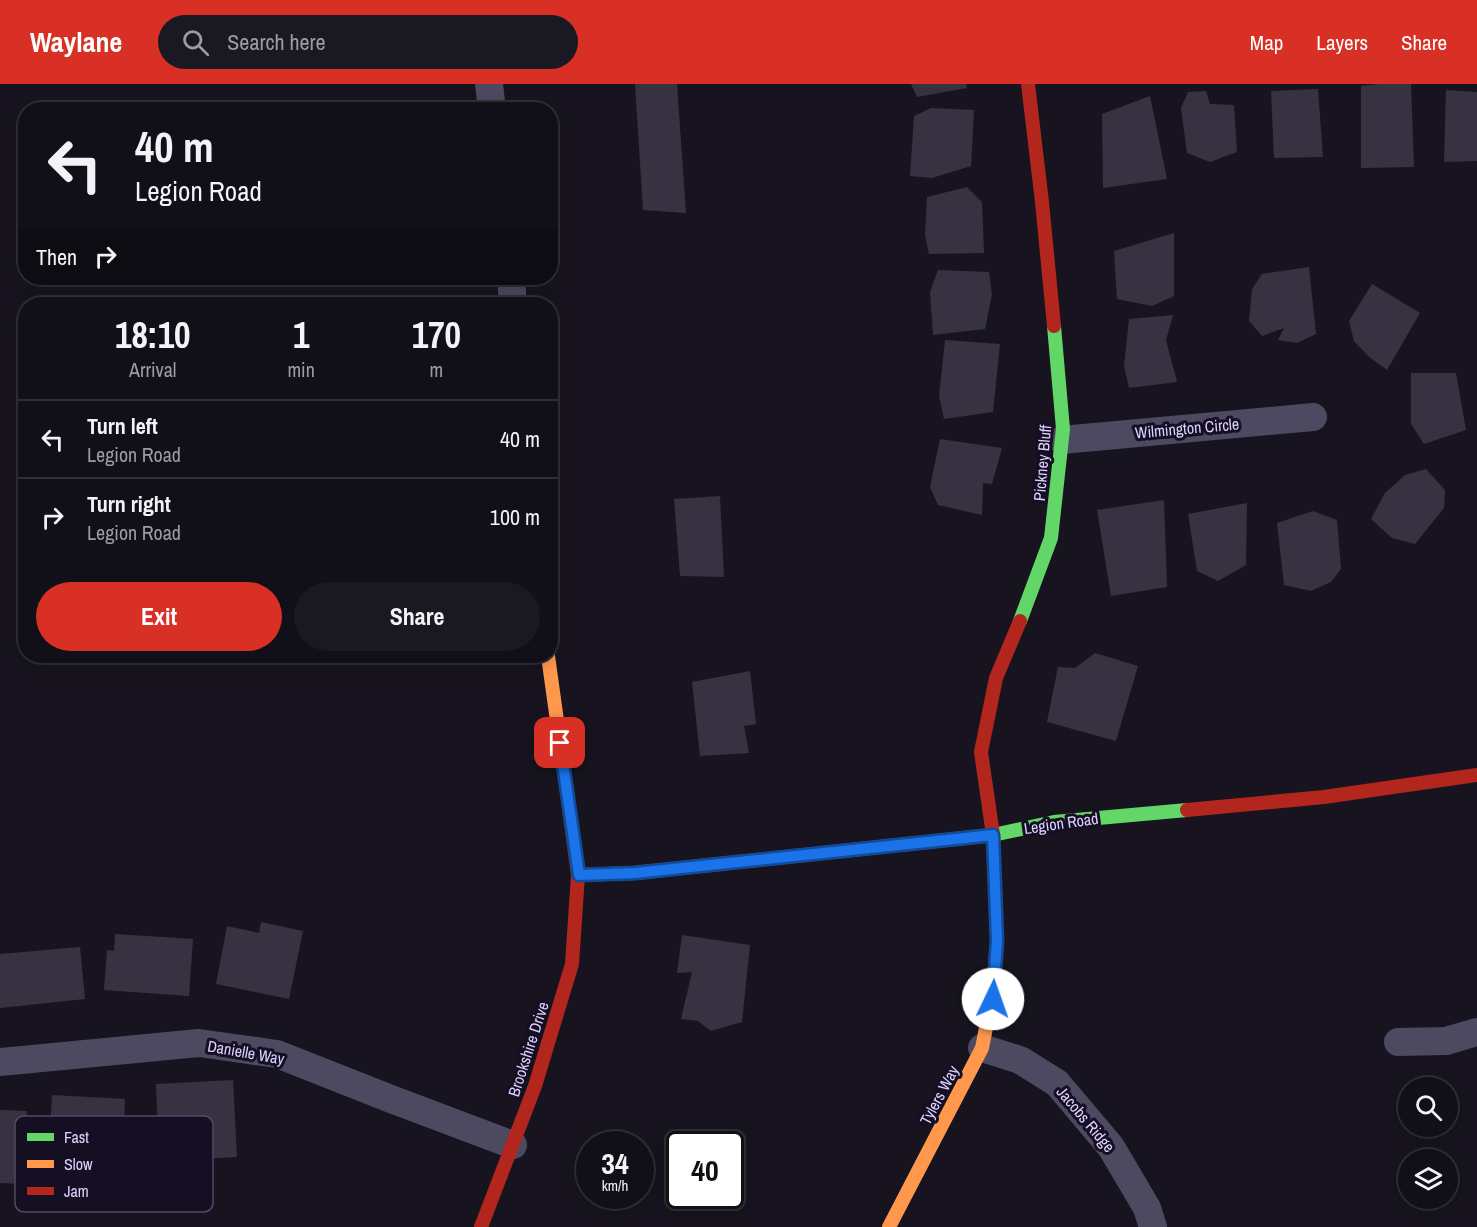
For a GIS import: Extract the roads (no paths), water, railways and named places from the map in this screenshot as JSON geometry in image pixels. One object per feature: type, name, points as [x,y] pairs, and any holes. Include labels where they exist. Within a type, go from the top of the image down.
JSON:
[{"type":"street","points":[[489,84],[491,102]]},
{"type":"street","name":"Pickney Bluff","points":[[993,835],[981,752],[996,678],[1051,538],[1063,429],[1042,202],[1028,84]]},
{"type":"street","name":"Wilmington Circle","points":[[1062,440],[1313,417]]},
{"type":"street","points":[[549,663],[579,875]]},
{"type":"street","name":"Legion Road","points":[[579,875],[635,873],[993,835],[1054,822],[1324,797],[1477,776]]},
{"type":"street","name":"Tylers Way","points":[[890,1227],[982,1048],[993,999],[997,940],[993,835]]},
{"type":"street","name":"Brookshire Drive","points":[[481,1227],[513,1145],[555,1025],[572,964],[579,875]]},
{"type":"street","points":[[1398,1042],[1446,1041],[1477,1032]]},
{"type":"street","name":"Danielle Way","points":[[0,1062],[199,1043],[277,1054],[391,1100],[513,1145]]},
{"type":"street","name":"Jacobs Ridge","points":[[982,1048],[1020,1060],[1057,1083],[1111,1147],[1147,1208],[1153,1227]]}]
